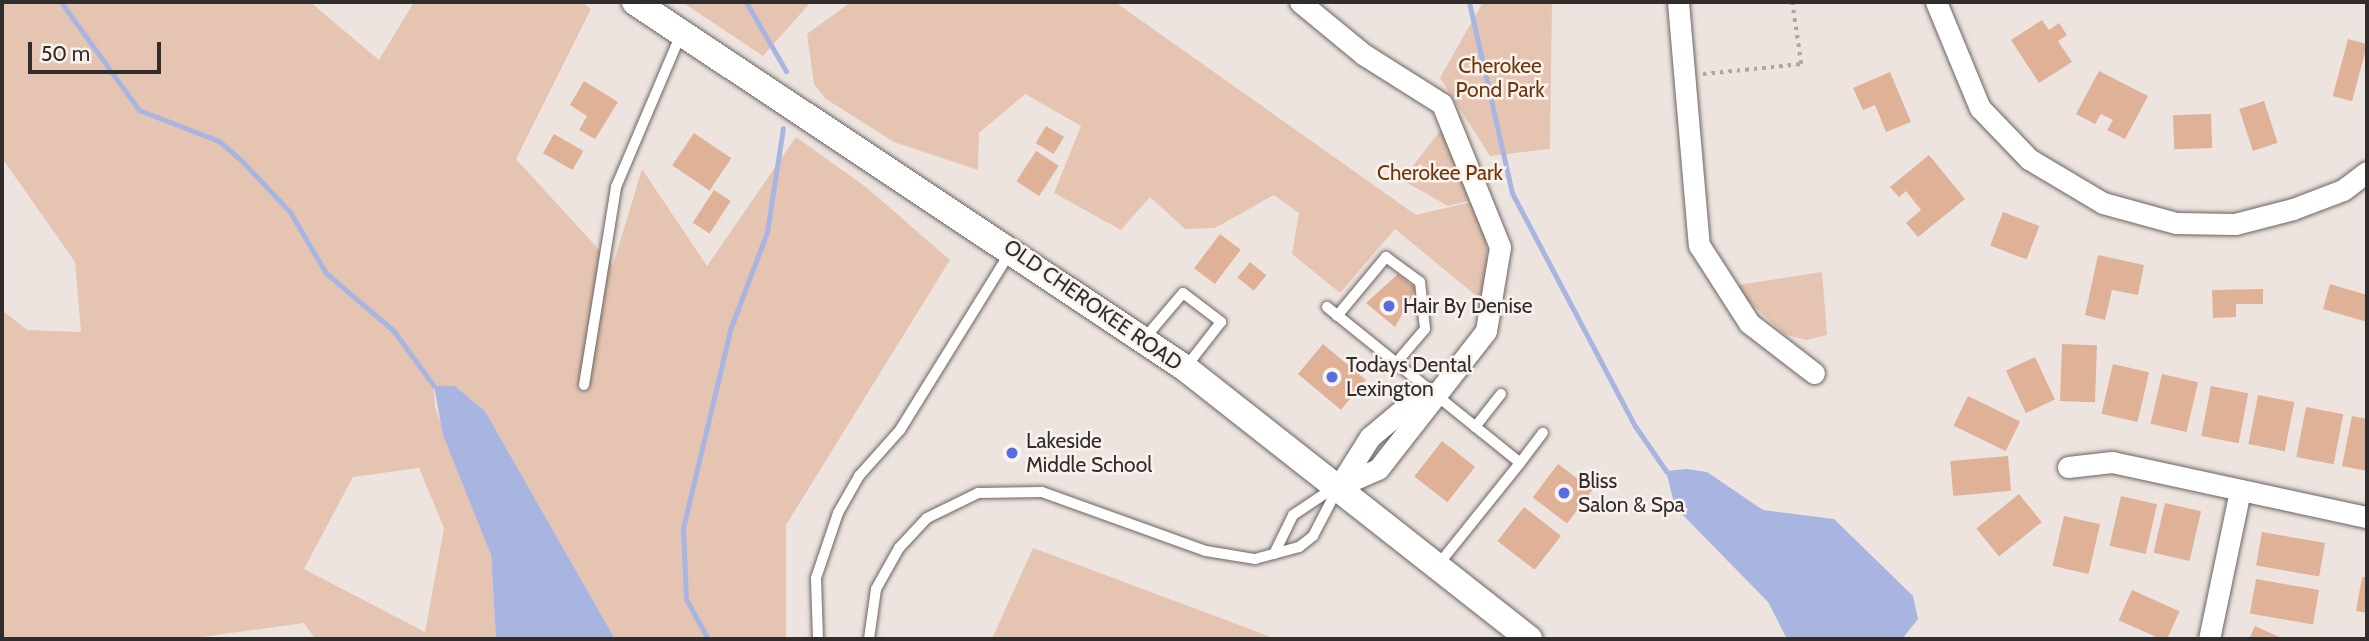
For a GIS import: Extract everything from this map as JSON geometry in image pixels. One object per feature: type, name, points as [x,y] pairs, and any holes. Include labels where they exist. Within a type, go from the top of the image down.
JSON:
[{"type":"street","name":"OLD CHEROKEE ROAD","points":[[635,2],[1013,249],[1185,368],[1339,486],[1529,639]]},
{"type":"street","points":[[1300,2],[1363,54],[1442,104],[1489,212],[1500,247],[1486,331],[1434,393],[1378,469],[1339,486]]},
{"type":"street","points":[[1678,2],[1697,232],[1709,269],[1749,323],[1814,373]]},
{"type":"street","points":[[1936,2],[1980,108],[2029,159],[2103,203],[2176,223],[2235,224],[2293,209],[2367,174]]},
{"type":"street","points":[[2068,467],[2112,463],[2367,517]]},
{"type":"street","points":[[2209,639],[2240,490]]},
{"type":"lane","points":[[584,385],[616,187],[681,34]]},
{"type":"lane","points":[[818,639],[816,578],[838,513],[859,476],[900,430],[1013,249]]},
{"type":"lane","points":[[1337,316],[1386,257],[1420,282],[1425,329],[1396,363]]},
{"type":"lane","points":[[1144,339],[1183,293],[1221,322],[1185,368]]},
{"type":"lane","points":[[1327,307],[1520,463]]},
{"type":"lane","points":[[1475,427],[1501,394]]},
{"type":"lane","points":[[1438,565],[1544,433]]},
{"type":"lane","points":[[1273,554],[1293,514],[1339,486]]},
{"type":"lane","points":[[869,639],[876,589],[899,548],[927,518],[978,494],[1042,492],[1228,558],[1273,554],[1313,536],[1339,486]]},
{"type":"path","points":[[1684,75],[1801,65],[1792,2]]},
{"type":"green space","points":[[2,2],[310,2],[379,60],[414,2],[582,2],[591,9],[516,159],[613,265],[642,169],[707,266],[796,137],[866,187],[950,260],[786,525],[786,639],[615,639],[485,411],[455,386],[434,386],[435,407],[491,555],[496,639],[315,639],[304,623],[188,639],[2,639],[2,310],[27,330],[81,332],[75,262],[2,158]],"holes":[[[419,468],[444,528],[425,632],[304,569],[353,477]]]},
{"type":"green space","points":[[682,2],[811,2],[763,56]]},
{"type":"green space","points":[[851,2],[1115,2],[1416,215],[1484,199],[1490,307],[1395,229],[1340,293],[1292,254],[1299,213],[1274,195],[1215,228],[1185,229],[1150,197],[1121,230],[1054,193],[1081,126],[1025,94],[979,133],[978,170],[894,142],[826,99],[814,84],[807,34]]},
{"type":"green space","name":"Cherokee Pond Park","points":[[1483,2],[1552,2],[1550,149],[1490,156],[1440,78]]},
{"type":"green space","name":"Cherokee Park","points":[[1443,127],[1480,198],[1448,206],[1402,180]]},
{"type":"green space","points":[[1822,272],[1827,335],[1806,340],[1784,334],[1732,286]]},
{"type":"green space","points":[[1033,548],[1277,639],[992,639]]},
{"type":"water","points":[[434,386],[455,386],[485,411],[615,639],[496,639],[491,555],[443,435]]},
{"type":"water","points":[[1687,469],[1707,472],[1763,510],[1834,519],[1913,596],[1918,619],[1902,639],[1787,639],[1768,602],[1675,507],[1666,471]]},
{"type":"building","points":[[2042,20],[2049,30],[2059,23],[2067,35],[2058,41],[2072,62],[2039,83],[2011,40]]},
{"type":"building","points":[[2348,39],[2367,44],[2352,101],[2333,96]]},
{"type":"building","points":[[2099,71],[2148,96],[2125,139],[2107,130],[2113,120],[2101,114],[2095,124],[2076,114]]},
{"type":"building","points":[[1890,72],[1911,122],[1886,132],[1875,105],[1863,110],[1853,88]]},
{"type":"building","points":[[584,81],[618,102],[595,139],[579,130],[587,116],[570,105]]},
{"type":"building","points":[[2264,101],[2278,143],[2253,151],[2239,109]]},
{"type":"building","points":[[2211,114],[2212,148],[2174,149],[2173,115]]},
{"type":"building","points":[[1046,126],[1064,137],[1054,154],[1036,143]]},
{"type":"building","points":[[694,133],[731,158],[709,190],[672,165]]},
{"type":"building","points":[[554,134],[583,151],[572,170],[543,153]]},
{"type":"building","points":[[1036,151],[1059,166],[1039,196],[1016,181]]},
{"type":"building","points":[[1929,155],[1965,199],[1918,237],[1906,223],[1921,210],[1906,191],[1899,197],[1890,187]]},
{"type":"building","points":[[714,190],[731,201],[710,234],[693,223]]},
{"type":"building","points":[[2003,212],[2039,226],[2027,260],[1990,246]]},
{"type":"building","points":[[1220,234],[1241,250],[1215,284],[1194,268]]},
{"type":"building","points":[[2098,255],[2144,265],[2138,295],[2112,290],[2105,320],[2085,315]]},
{"type":"building","points":[[1250,262],[1266,275],[1254,291],[1237,278]]},
{"type":"building","points":[[1398,274],[1416,289],[1395,327],[1366,303]]},
{"type":"building","points":[[2330,284],[2367,295],[2367,322],[2323,309]]},
{"type":"building","points":[[2263,289],[2263,304],[2236,304],[2236,317],[2213,318],[2212,290]]},
{"type":"building","name":"Todays Dental Lexington","points":[[1323,344],[1366,380],[1341,410],[1298,374]]},
{"type":"building","points":[[2062,344],[2097,345],[2095,402],[2060,401]]},
{"type":"building","points":[[2035,357],[2055,400],[2026,413],[2006,371]]},
{"type":"building","points":[[2113,364],[2149,372],[2138,422],[2102,414]]},
{"type":"building","points":[[2162,374],[2198,382],[2187,432],[2151,424]]},
{"type":"building","points":[[2211,386],[2248,393],[2239,443],[2201,436]]},
{"type":"building","points":[[2258,395],[2294,402],[2285,451],[2248,444]]},
{"type":"building","points":[[1968,396],[2020,421],[2006,451],[1954,426]]},
{"type":"building","points":[[2306,407],[2343,414],[2334,464],[2296,457]]},
{"type":"building","points":[[2352,416],[2367,419],[2367,471],[2342,466]]},
{"type":"building","points":[[1442,441],[1475,467],[1447,502],[1414,476]]},
{"type":"building","points":[[2008,456],[2011,491],[1953,496],[1950,461]]},
{"type":"building","points":[[1558,464],[1592,490],[1567,523],[1533,498]]},
{"type":"building","points":[[2019,494],[2042,522],[1999,557],[1976,529]]},
{"type":"building","points":[[2121,496],[2157,504],[2146,554],[2110,546]]},
{"type":"building","points":[[2165,503],[2201,511],[2190,561],[2154,553]]},
{"type":"building","points":[[1524,507],[1561,536],[1535,570],[1498,541]]},
{"type":"building","points":[[2064,516],[2100,524],[2089,574],[2053,566]]},
{"type":"building","points":[[2262,532],[2325,543],[2319,577],[2256,565]]},
{"type":"building","points":[[2362,577],[2367,578],[2367,613],[2356,611]]},
{"type":"building","points":[[2256,579],[2319,590],[2313,625],[2250,613]]},
{"type":"building","points":[[2132,590],[2180,611],[2167,639],[2161,639],[2119,620]]},
{"type":"building","points":[[2255,626],[2284,639],[2249,639]]},
{"type":"waterway","points":[[61,2],[139,110],[219,141],[243,162],[290,212],[326,273],[393,330],[434,386]]},
{"type":"waterway","points":[[746,2],[786,71]]},
{"type":"waterway","points":[[1469,2],[1512,193],[1635,426],[1666,471]]},
{"type":"waterway","points":[[708,639],[686,599],[683,528],[730,330],[767,232],[783,128]]},
{"type":"place","name":"Hair By Denise","points":[[1389,306]]},
{"type":"place","name":"Todays Dental Lexington","points":[[1332,377]]},
{"type":"place","name":"Lakeside Middle School","points":[[1012,453]]},
{"type":"place","name":"Bliss Salon & Spa","points":[[1564,493]]}]
